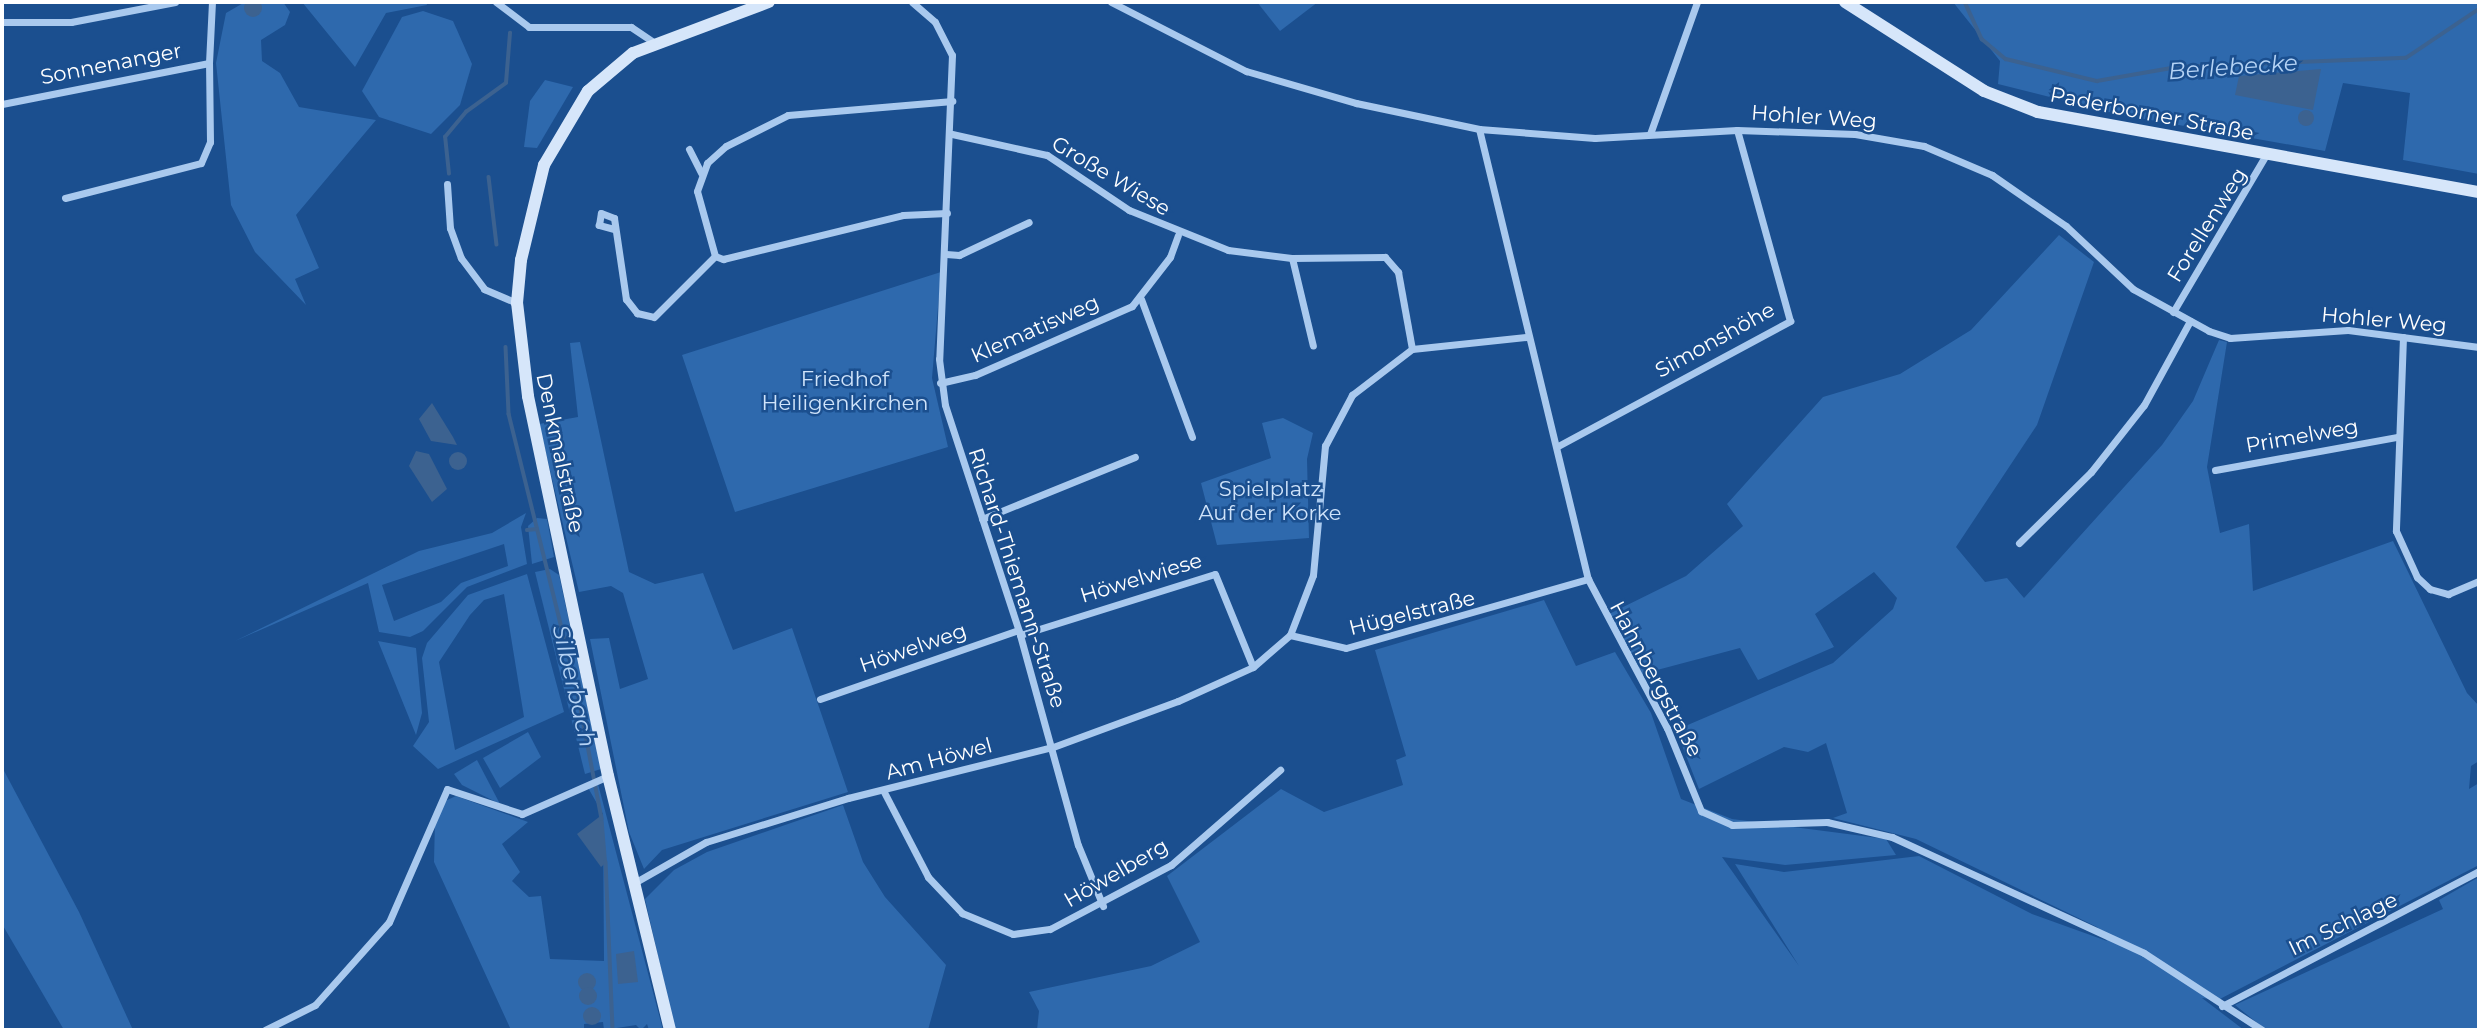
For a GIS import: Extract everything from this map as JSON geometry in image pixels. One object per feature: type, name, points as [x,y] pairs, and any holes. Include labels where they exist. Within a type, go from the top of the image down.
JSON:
[{"type":"main road","name":"Denkmalstraße","points":[[670,1030],[634,883],[604,777],[528,396],[517,303],[525,229],[553,145],[603,76],[655,43],[769,2]]},
{"type":"main road","name":"Paderborner Straße","points":[[1845,2],[1965,80],[2018,104],[2266,155],[2479,192]]},
{"type":"street","points":[[2,22],[71,22],[175,2]]},
{"type":"street","name":"Sonnenanger","points":[[2,104],[209,63],[212,2]]},
{"type":"street","points":[[496,2],[529,27],[631,27],[655,43]]},
{"type":"street","name":"Richard-Thiemann-Straße","points":[[912,2],[951,48],[952,134],[940,383],[1019,632],[1078,845],[1103,905]]},
{"type":"street","name":"Hohler Weg","points":[[1111,2],[1246,71],[1356,103],[1479,129],[1595,138],[1737,130],[1855,134],[1959,157],[2066,226],[2111,272],[2173,312],[2230,338],[2329,329],[2479,347]]},
{"type":"street","points":[[1650,134],[1697,2]]},
{"type":"street","points":[[65,198],[201,163],[210,142],[209,63]]},
{"type":"street","points":[[701,173],[742,134],[788,115],[952,101]]},
{"type":"street","name":"Hahnbergstraße","points":[[1479,129],[1526,337],[1558,446],[1588,579],[1599,610],[1667,728],[1701,811],[1715,821],[1827,822],[1892,837],[2144,953],[2262,1030]]},
{"type":"street","name":"Simonshöhe","points":[[1558,446],[1790,321],[1737,130]]},
{"type":"street","name":"Große Wiese","points":[[952,134],[1047,155],[1178,235],[1292,258],[1385,257],[1398,272],[1412,349]]},
{"type":"street","points":[[689,149],[701,173],[699,200],[715,256],[723,260],[903,215],[947,213]]},
{"type":"street","name":"Forellenweg","points":[[2173,312],[2266,155]]},
{"type":"street","points":[[447,184],[450,228],[461,258],[484,289],[517,303]]},
{"type":"street","points":[[946,254],[959,255],[1029,222]]},
{"type":"street","points":[[614,229],[630,307],[645,317],[670,308],[715,256]]},
{"type":"street","points":[[1178,235],[1141,299],[1192,438]]},
{"type":"street","points":[[1292,258],[1313,346]]},
{"type":"street","name":"Klematisweg","points":[[940,383],[975,376],[1141,299]]},
{"type":"street","points":[[2019,543],[2091,472],[2144,405],[2190,321]]},
{"type":"street","points":[[1253,667],[1290,635],[1313,575],[1320,467],[1336,420],[1360,387],[1412,349],[1526,337]]},
{"type":"street","points":[[2403,337],[2396,437],[2396,531],[2417,577],[2448,594],[2479,581]]},
{"type":"street","name":"Primelweg","points":[[2215,470],[2396,437]]},
{"type":"street","points":[[982,519],[1135,457]]},
{"type":"street","name":"Höwelwiese","points":[[1019,632],[1215,574],[1253,667]]},
{"type":"street","name":"Hügelstraße","points":[[1290,635],[1346,648],[1588,579]]},
{"type":"street","name":"Höwelweg","points":[[820,699],[1019,632]]},
{"type":"street","name":"Am Höwel","points":[[634,883],[706,842],[1053,747],[1253,667]]},
{"type":"street","name":"Höwelberg","points":[[884,792],[928,877],[962,913],[984,925],[1013,934],[1051,929],[1103,905],[1171,865],[1280,770]]},
{"type":"street","points":[[265,1030],[315,1005],[389,922],[447,789],[522,814],[589,781],[604,777]]},
{"type":"street","name":"Im Schlage","points":[[2222,1006],[2479,871]]},
{"type":"green space","points":[[245,2],[283,2],[290,12],[285,25],[261,40],[262,61],[280,73],[299,107],[376,120],[296,215],[319,268],[295,279],[306,305],[255,252],[231,205],[216,63],[226,13]]},
{"type":"green space","points":[[302,2],[426,2],[427,5],[386,13],[355,67]]},
{"type":"green space","points":[[1257,2],[1318,2],[1280,31]]},
{"type":"green space","points":[[1953,2],[2479,2],[2479,174],[2403,160],[2410,93],[2343,83],[2325,151],[2117,114],[1998,84],[2000,61]]},
{"type":"green space","points":[[423,11],[453,21],[472,64],[460,105],[431,134],[379,117],[362,91],[402,17]]},
{"type":"green space","points":[[545,80],[573,87],[537,148],[524,147],[530,101]]},
{"type":"green space","points":[[2059,235],[2094,262],[2037,425],[1956,547],[1985,582],[2007,578],[2024,598],[2162,445],[2193,401],[2219,340],[2227,342],[2207,467],[2220,533],[2249,524],[2253,591],[2393,541],[2467,693],[2479,706],[2479,761],[2471,766],[2469,789],[2479,783],[2479,865],[2218,1000],[2202,998],[2244,1030],[1037,1030],[1039,1011],[1029,992],[1151,966],[1200,942],[1167,876],[1281,789],[1324,812],[1403,785],[1396,760],[1406,756],[1375,650],[1544,600],[1576,666],[1615,652],[1651,713],[1681,799],[1732,819],[1886,839],[1896,855],[1785,865],[1722,857],[1799,966],[1735,864],[1784,872],[1919,856],[2032,914],[2107,941],[2097,927],[1916,839],[1833,818],[1847,813],[1826,743],[1808,752],[1784,747],[1699,789],[1676,730],[1833,663],[1893,609],[1897,598],[1874,572],[1815,614],[1834,647],[1758,680],[1740,648],[1642,674],[1607,615],[1686,576],[1743,526],[1727,504],[1823,397],[1900,374],[1971,330]]},
{"type":"green space","name":"Friedhof Heiligenkirchen","points":[[941,272],[932,378],[948,447],[735,512],[682,355]]},
{"type":"green space","points":[[580,342],[629,572],[655,584],[703,573],[733,650],[792,628],[848,792],[662,850],[644,869],[629,832],[590,639],[609,638],[620,689],[648,679],[623,593],[611,586],[579,592],[539,424],[578,417],[570,343]]},
{"type":"green space","name":"Spielplatz Auf der Korke","points":[[1283,418],[1313,433],[1307,459],[1309,538],[1217,545],[1201,483],[1271,458],[1262,423]]},
{"type":"green space","points":[[526,513],[521,527],[527,564],[467,587],[423,631],[410,637],[379,632],[368,583],[235,641],[419,551],[492,533]],"holes":[[[504,544],[508,566],[461,583],[441,602],[394,621],[382,585]]]},
{"type":"green space","points":[[537,518],[547,519],[554,557],[532,564],[528,526]]},
{"type":"green space","points":[[550,569],[559,575],[601,769],[585,774],[535,572]]},
{"type":"green space","points":[[527,574],[564,712],[438,769],[413,746],[429,722],[422,658],[427,643],[468,595]],"holes":[[[504,594],[524,717],[455,750],[439,662],[470,615],[484,600]]]},
{"type":"green space","points":[[378,641],[416,648],[422,713],[416,735]]},
{"type":"green space","points":[[528,732],[541,757],[500,788],[483,758]]},
{"type":"green space","points":[[477,760],[500,804],[462,785],[454,774]]},
{"type":"green space","points":[[2,767],[79,912],[133,1030],[64,1030],[2,924]]},
{"type":"green space","points":[[598,784],[663,1030],[649,1030],[647,1024],[641,1030],[636,1025],[604,1030],[603,1022],[584,1024],[584,1030],[511,1030],[434,862],[435,820],[445,801],[456,796],[528,822],[502,844],[520,872],[512,881],[529,897],[541,896],[550,959],[604,961],[603,814],[587,786]]},
{"type":"green space","points":[[843,805],[863,862],[885,897],[946,965],[928,1030],[675,1030],[645,899],[674,870],[707,852]]},
{"type":"green space","points":[[2479,877],[2479,1030],[2266,1030],[2235,1005],[2443,909],[2439,900]]},
{"type":"shaded area","points":[[253,-1],[259,2],[262,8],[259,14],[253,17],[247,14],[244,8],[247,2]]},
{"type":"shaded area","points":[[2321,69],[2313,110],[2235,95],[2239,76]]},
{"type":"shaded area","points":[[2303,110],[2309,110],[2314,118],[2312,124],[2303,126],[2298,121],[2298,115]]},
{"type":"shaded area","points":[[432,403],[457,445],[431,441],[419,419]]},
{"type":"shaded area","points":[[416,451],[429,454],[447,489],[432,502],[409,466]]},
{"type":"shaded area","points":[[458,452],[464,455],[467,461],[464,467],[458,470],[452,467],[449,461],[452,455]]},
{"type":"shaded area","points":[[603,814],[607,862],[601,867],[577,834]]},
{"type":"shaded area","points":[[634,951],[638,982],[618,984],[616,954]]},
{"type":"shaded area","points":[[587,973],[593,976],[596,982],[593,988],[587,991],[581,988],[578,982],[581,976]]},
{"type":"shaded area","points":[[588,987],[595,989],[595,1003],[588,1005],[581,1003],[579,996],[581,989]]},
{"type":"shaded area","points":[[592,1007],[598,1010],[601,1016],[598,1022],[592,1025],[586,1022],[583,1016],[586,1010]]},
{"type":"waterway","name":"Berlebecke","points":[[1965,2],[1982,39],[2006,59],[2097,81],[2177,67],[2406,58],[2479,9]]},
{"type":"waterway","name":"Silberbach","points":[[449,174],[445,137],[466,112],[506,83],[510,33]]},
{"type":"waterway","name":"Silberbach","points":[[489,177],[497,245]]},
{"type":"waterway","name":"Silberbach","points":[[506,347],[509,414],[577,688],[602,819]]},
{"type":"waterway","points":[[527,530],[537,529]]},
{"type":"waterway","name":"Silberbach","points":[[606,862],[613,1030]]}]
